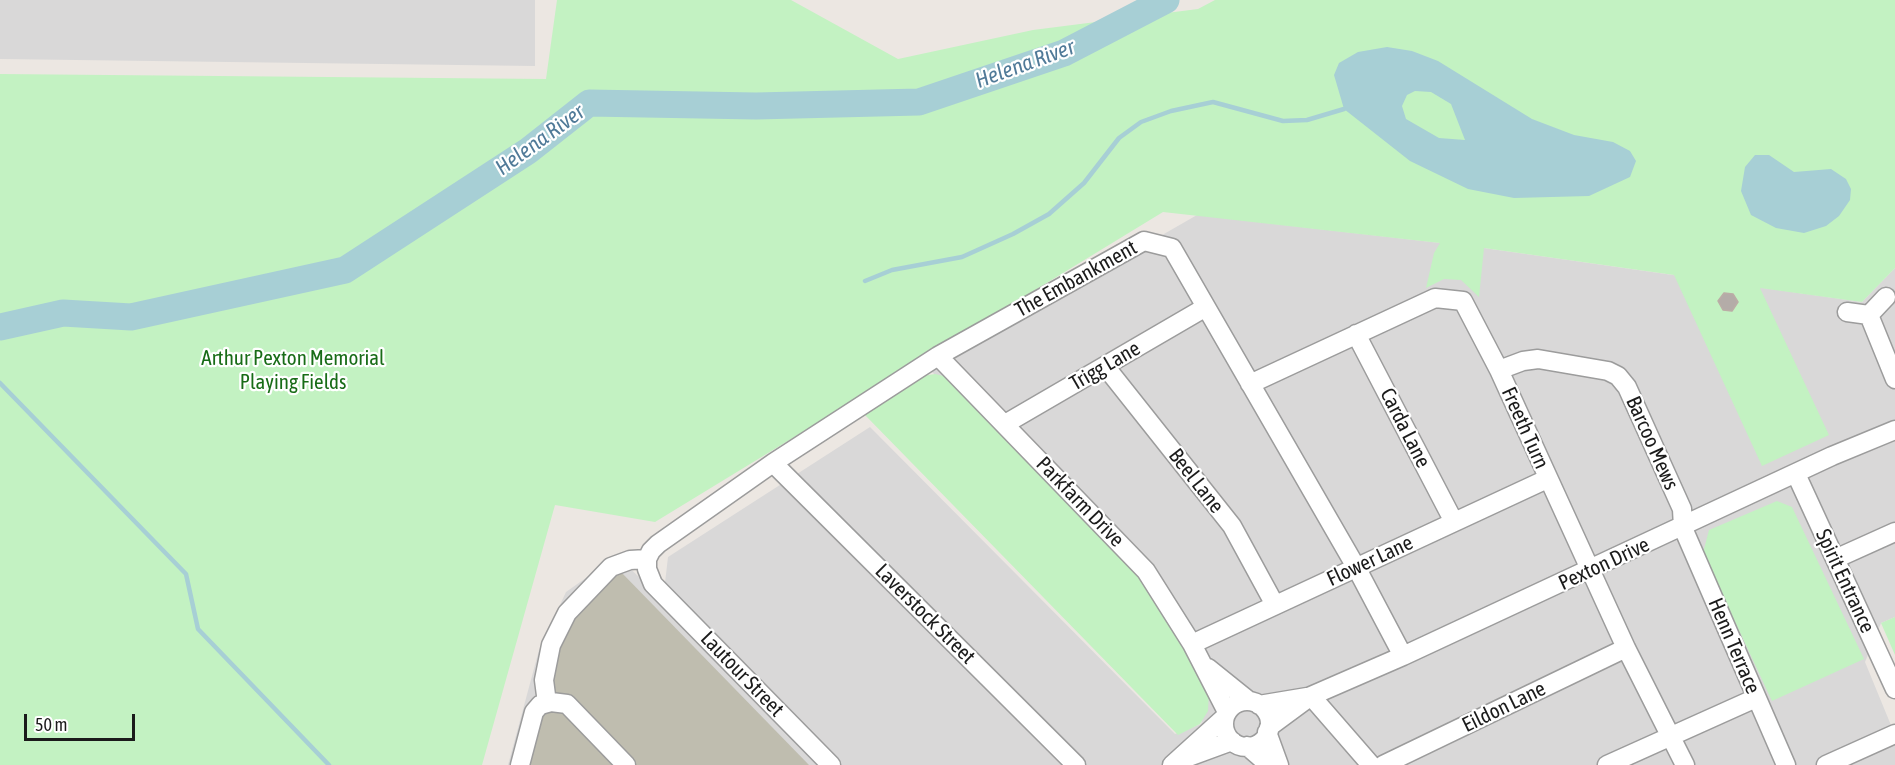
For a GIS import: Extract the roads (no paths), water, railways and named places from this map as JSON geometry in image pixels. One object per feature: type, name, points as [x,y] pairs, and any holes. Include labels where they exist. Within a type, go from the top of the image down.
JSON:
[{"type":"street","name":"The Embankment","points":[[647,559],[658,544],[774,463],[938,356],[1144,241],[1172,248],[1356,567],[1403,656]]},
{"type":"street","points":[[1869,315],[1886,297]]},
{"type":"street","name":"Freeth Turn","points":[[1250,384],[1435,298],[1463,301],[1499,370],[1626,648],[1686,765]]},
{"type":"street","name":"Trigg Lane","points":[[1005,424],[1206,307]]},
{"type":"street","points":[[1847,312],[1869,315]]},
{"type":"street","points":[[1869,315],[1895,379]]},
{"type":"street","name":"Carda Lane","points":[[1356,334],[1454,522]]},
{"type":"street","name":"Parkfarm Drive","points":[[938,356],[1146,571],[1192,644],[1226,714],[1224,728],[1239,744]]},
{"type":"street","name":"Barcoo Mews","points":[[1499,370],[1523,361],[1538,359],[1608,371],[1618,376],[1627,387],[1682,509],[1683,528]]},
{"type":"street","name":"Beel Lane","points":[[1105,366],[1232,526],[1275,605]]},
{"type":"street","name":"Pexton Drive","points":[[1268,730],[1311,696],[1895,430]]},
{"type":"street","name":"Laverstock Street","points":[[774,463],[1076,765]]},
{"type":"street","name":"Spirit Entrance","points":[[1796,474],[1895,689]]},
{"type":"street","name":"Flower Lane","points":[[1192,644],[1547,479]]},
{"type":"street","name":"Henn Terrace","points":[[1683,528],[1786,765]]},
{"type":"street","points":[[1835,559],[1895,532]]},
{"type":"street","points":[[547,703],[544,680],[551,645],[567,613],[611,567],[630,560],[647,559]]},
{"type":"street","name":"Lautour Street","points":[[647,559],[647,569],[653,584],[831,765]]},
{"type":"street","name":"Eildon Lane","points":[[1383,765],[1626,648]]},
{"type":"street","name":"Parkfarm Drive","points":[[1202,663],[1254,703],[1268,717],[1268,730],[1279,765]]},
{"type":"street","points":[[1311,696],[1371,765]]},
{"type":"street","name":"Pexton Drive","points":[[1254,703],[1311,696]]},
{"type":"street","points":[[1606,765],[1756,698]]},
{"type":"street","points":[[520,765],[534,712],[540,705],[547,703],[567,704],[626,765]]},
{"type":"street","points":[[1174,764],[1234,704],[1254,703]]},
{"type":"street","points":[[1174,764],[1239,744],[1262,741],[1268,730]]},
{"type":"street","points":[[1826,765],[1895,734]]},
{"type":"street","points":[[1239,744],[1269,765]]},
{"type":"water","points":[[1387,47],[1412,51],[1438,61],[1532,119],[1574,135],[1613,142],[1630,151],[1636,161],[1630,177],[1589,196],[1514,198],[1468,189],[1410,161],[1344,109],[1334,75],[1339,63],[1358,52]],"holes":[[[1415,91],[1431,92],[1451,104],[1465,140],[1439,138],[1406,119],[1402,106],[1407,95]]]},
{"type":"water","points":[[1755,155],[1769,155],[1794,172],[1831,169],[1846,179],[1851,189],[1850,200],[1839,216],[1826,226],[1804,233],[1776,228],[1751,215],[1741,191],[1745,167]]},
{"type":"waterway","name":"Helena River","points":[[0,327],[63,313],[131,317],[345,270],[528,151],[589,103],[756,106],[919,102],[1064,53],[1166,0]]},
{"type":"waterway","points":[[865,281],[892,270],[962,257],[1013,234],[1049,214],[1084,183],[1119,138],[1141,122],[1171,111],[1213,102],[1283,121],[1307,120],[1344,109]]},
{"type":"waterway","points":[[0,383],[186,574],[198,629],[329,765]]},
{"type":"park label","name":"Arthur Pexton Memorial Playing Fields","points":[[293,370]]}]
